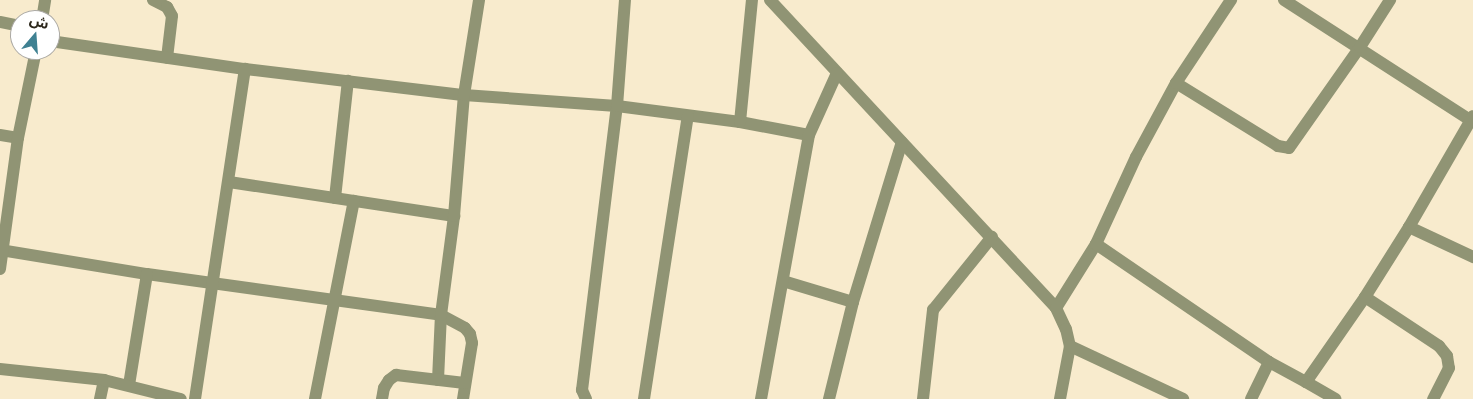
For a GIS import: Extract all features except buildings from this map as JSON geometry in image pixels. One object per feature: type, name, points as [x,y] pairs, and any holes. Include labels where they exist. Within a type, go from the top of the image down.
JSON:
[{"type":"street","points":[[153,0],[167,7],[172,16],[167,58]]},
{"type":"street","points":[[438,380],[441,315],[454,216],[464,95],[479,0]]},
{"type":"street","points":[[586,399],[582,390],[616,106],[625,0]]},
{"type":"street","points":[[740,122],[752,0]]},
{"type":"street","points":[[770,0],[1056,308],[1066,329],[1070,346],[1060,399]]},
{"type":"street","points":[[1056,308],[1096,244],[1136,158],[1176,83],[1231,0]]},
{"type":"street","points":[[1284,0],[1310,19],[1360,47],[1472,120],[1409,228],[1365,297],[1306,382]]},
{"type":"street","points":[[1176,83],[1278,146],[1289,148],[1360,47],[1385,2]]},
{"type":"street","points":[[60,42],[245,69],[464,95],[616,106],[740,122],[809,135]]},
{"type":"street","points":[[0,269],[18,138],[34,60]]},
{"type":"street","points":[[194,399],[230,182],[245,69]]},
{"type":"street","points":[[761,399],[809,135],[837,73]]},
{"type":"street","points":[[335,198],[348,81]]},
{"type":"street","points":[[644,399],[688,116]]},
{"type":"street","points":[[0,135],[18,138]]},
{"type":"street","points":[[829,399],[853,302],[902,142]]},
{"type":"street","points":[[230,182],[454,216]]},
{"type":"street","points":[[315,399],[354,201]]},
{"type":"street","points":[[1409,228],[1473,256]]},
{"type":"street","points":[[923,399],[933,310],[992,237]]},
{"type":"street","points":[[1096,244],[1269,362],[1335,399]]},
{"type":"street","points":[[2,250],[147,274],[441,315],[465,328],[470,334],[472,343],[463,399]]},
{"type":"street","points":[[129,385],[147,274]]},
{"type":"street","points":[[783,281],[853,302]]},
{"type":"street","points":[[1365,297],[1439,346],[1448,356],[1449,368],[1433,399]]},
{"type":"street","points":[[1070,346],[1183,399]]},
{"type":"street","points":[[1251,399],[1269,362]]},
{"type":"street","points":[[0,368],[104,380],[178,399]]},
{"type":"street","points":[[382,399],[384,388],[389,380],[396,375],[465,383]]},
{"type":"street","points":[[100,399],[104,380]]}]
